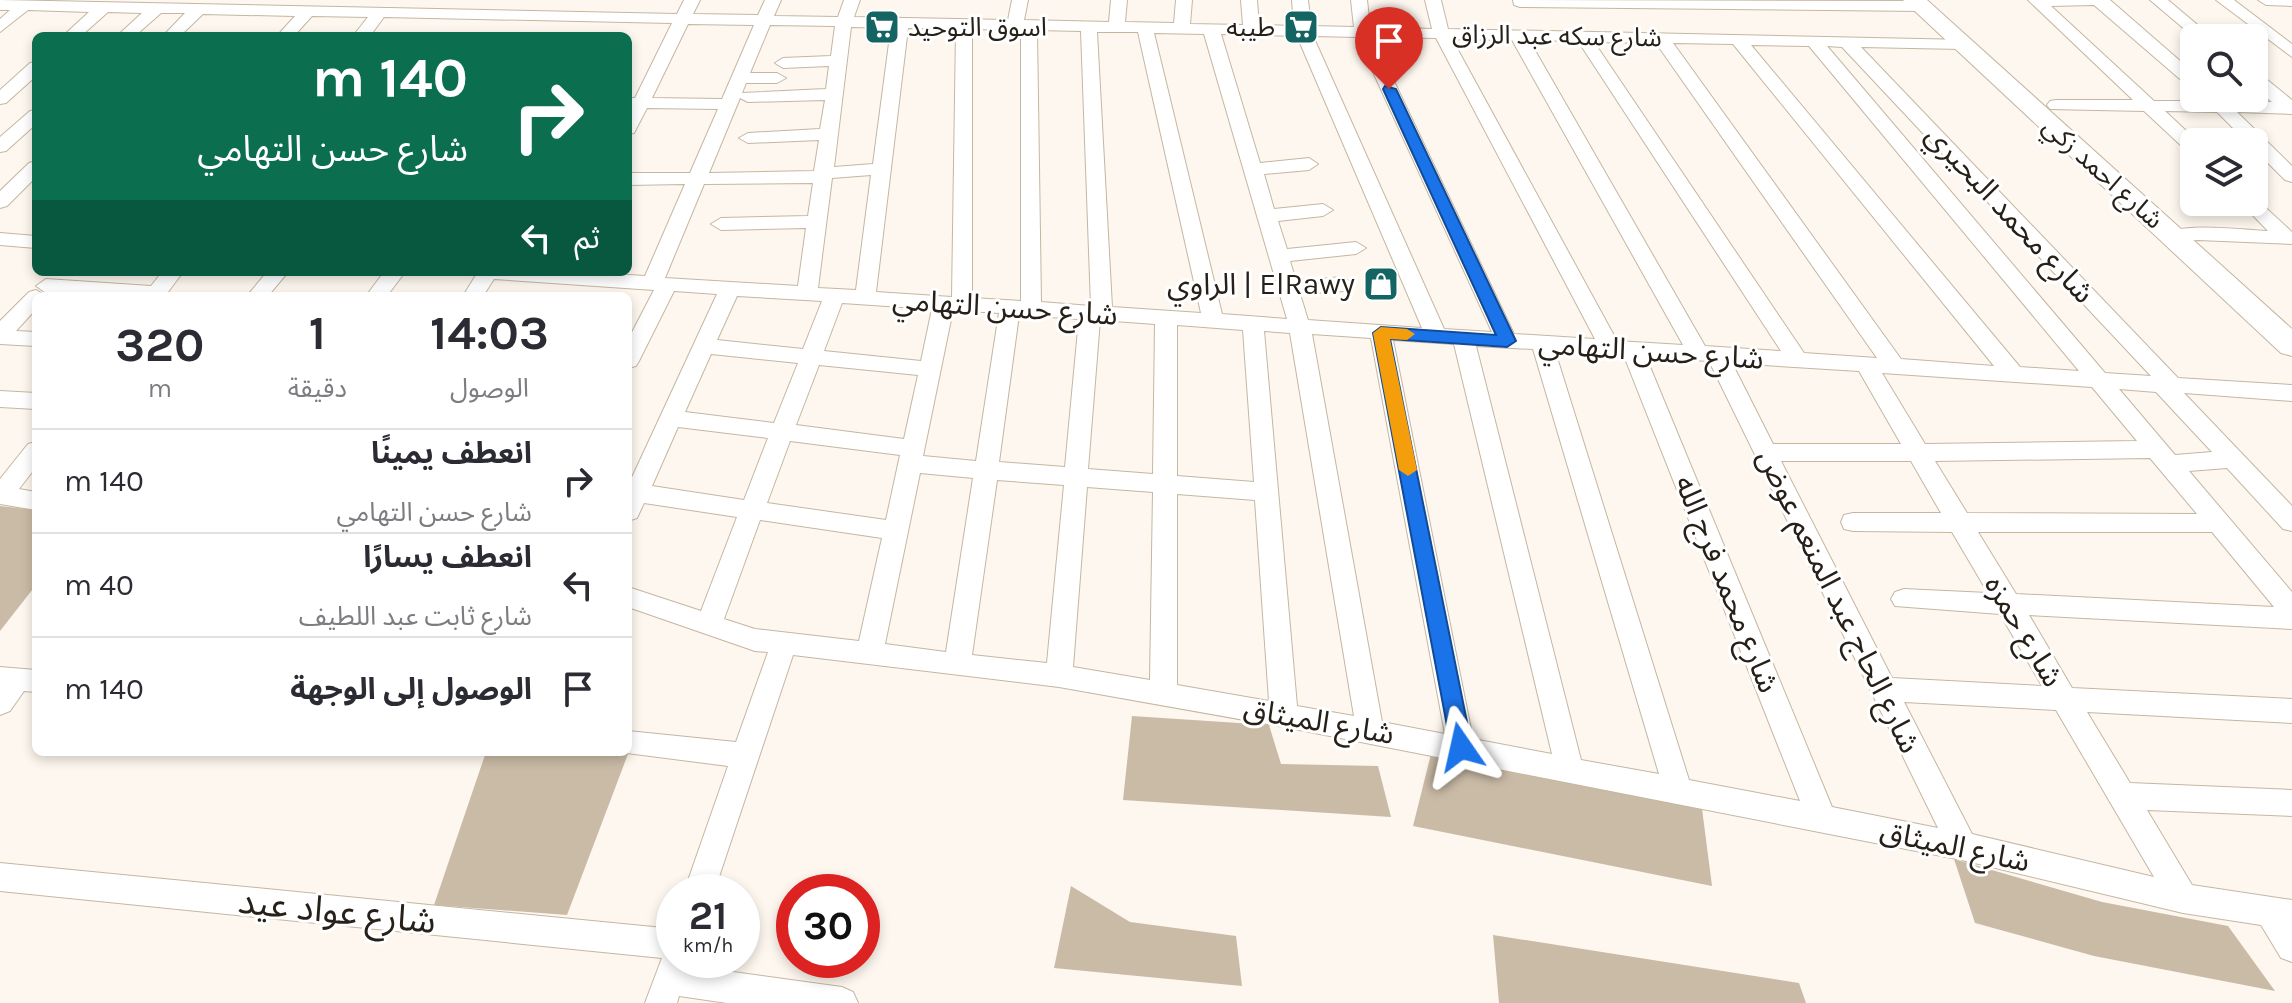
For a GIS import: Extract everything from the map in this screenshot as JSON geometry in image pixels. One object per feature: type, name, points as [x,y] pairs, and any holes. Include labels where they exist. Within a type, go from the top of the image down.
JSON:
[{"type":"street","points":[[540,16],[550,0]]},
{"type":"street","points":[[609,32],[612,0]]},
{"type":"street","points":[[692,0],[634,103],[729,104]]},
{"type":"street","points":[[632,351],[660,284],[696,179],[773,0]]},
{"type":"street","points":[[807,293],[838,61],[844,22],[852,0]]},
{"type":"street","points":[[958,663],[986,470],[1020,308],[1020,0]]},
{"type":"street","points":[[1117,27],[1119,0]]},
{"type":"street","points":[[1182,28],[1184,0]]},
{"type":"street","points":[[1249,0],[1251,30]]},
{"type":"street","points":[[1300,0],[1303,31],[1437,337]]},
{"type":"street","points":[[1359,0],[1363,33],[1507,341]]},
{"type":"street","name":"شارع محمد فرج الله","points":[[1433,0],[1441,33],[1621,349],[1822,819]]},
{"type":"street","points":[[2037,1],[2099,0],[2180,70]]},
{"type":"street","points":[[2158,0],[2188,24]]},
{"type":"street","points":[[2224,0],[2292,52]]},
{"type":"street","points":[[2266,0],[2292,1]]},
{"type":"street","points":[[1520,1],[1924,2]]},
{"type":"street","name":"شارع الحاج عبد المنعم عوض","points":[[1520,1],[1525,36],[1765,452],[1962,846]]},
{"type":"street","points":[[2037,1],[2180,134]]},
{"type":"street","name":"شارع احمد زكي","points":[[1924,2],[1962,44],[2185,235],[2292,320]]},
{"type":"street","name":"شارع احمد زكي","points":[[1924,2],[2056,105],[2292,346]]},
{"type":"street","name":"شارع سكه عبد الرزاق","points":[[0,5],[157,8],[356,6],[380,12],[427,7],[448,14],[481,7],[507,15],[540,16],[900,23],[936,18],[964,24],[1962,44]]},
{"type":"street","points":[[0,27],[25,5]]},
{"type":"street","points":[[177,32],[213,6]]},
{"type":"street","points":[[76,32],[104,7]]},
{"type":"street","points":[[287,32],[297,7]]},
{"type":"street","points":[[130,32],[157,8]]},
{"type":"street","points":[[364,32],[380,12]]},
{"type":"street","points":[[435,32],[448,14]]},
{"type":"street","points":[[495,32],[507,15]]},
{"type":"street","points":[[552,32],[562,16]]},
{"type":"street","points":[[865,298],[900,23]]},
{"type":"street","points":[[870,652],[930,369],[953,304],[964,24]]},
{"type":"street","points":[[1059,676],[1075,478],[1096,314],[1089,26]]},
{"type":"street","points":[[1145,28],[1213,321]]},
{"type":"street","points":[[1211,29],[1300,327],[1370,731]]},
{"type":"street","points":[[1583,37],[1798,360]]},
{"type":"street","points":[[1661,38],[1895,367]]},
{"type":"street","points":[[1737,39],[2015,376]]},
{"type":"street","points":[[1814,41],[2292,610]]},
{"type":"street","name":"شارع محمد البحيري","points":[[1847,42],[2292,522]]},
{"type":"street","points":[[739,78],[838,61]]},
{"type":"street","points":[[0,99],[32,71]]},
{"type":"street","points":[[2268,89],[2291,108]]},
{"type":"street","points":[[748,97],[834,94]]},
{"type":"street","points":[[2056,105],[2180,104]]},
{"type":"street","points":[[2268,106],[2291,108]]},
{"type":"street","points":[[2227,112],[2292,176]]},
{"type":"street","points":[[0,147],[32,119]]},
{"type":"street","points":[[748,138],[828,134]]},
{"type":"street","points":[[1253,169],[1309,164]]},
{"type":"street","points":[[632,179],[823,175],[881,169]]},
{"type":"street","points":[[0,202],[32,175]]},
{"type":"street","points":[[1267,216],[1323,210]]},
{"type":"street","points":[[2266,216],[2290,238]]},
{"type":"street","points":[[721,224],[817,222]]},
{"type":"street","points":[[2185,235],[2290,238]]},
{"type":"street","points":[[0,239],[32,242]]},
{"type":"street","points":[[1279,256],[1356,248]]},
{"type":"street","points":[[157,292],[170,276]]},
{"type":"street","points":[[260,292],[274,276]]},
{"type":"street","points":[[379,292],[392,276]]},
{"type":"street","name":"شارع حسن التهامي","points":[[574,287],[660,284],[807,293],[2292,393]]},
{"type":"street","points":[[1288,288],[1343,284]]},
{"type":"street","points":[[45,288],[108,292]]},
{"type":"street","points":[[730,289],[632,503],[751,510],[895,531]]},
{"type":"street","points":[[709,623],[834,296]]},
{"type":"street","points":[[0,336],[32,302]]},
{"type":"street","points":[[1163,693],[1166,318]]},
{"type":"street","points":[[1253,325],[1284,715]]},
{"type":"street","points":[[1381,333],[1461,747]]},
{"type":"street","points":[[0,336],[32,339]]},
{"type":"street","points":[[1463,338],[1569,768]]},
{"type":"street","points":[[1542,344],[1678,791]]},
{"type":"street","points":[[704,346],[930,369]]},
{"type":"street","name":"شارع حمزه","points":[[1866,365],[2183,898]]},
{"type":"street","points":[[0,399],[32,401]]},
{"type":"street","points":[[671,418],[780,431],[986,470],[1266,492]]},
{"type":"street","points":[[1765,452],[2232,459]]},
{"type":"street","points":[[32,455],[0,495],[32,500]]},
{"type":"street","points":[[1853,522],[2220,523]]},
{"type":"street","name":"شارع الميثاق","points":[[632,598],[755,640],[1059,676],[1163,693],[1569,768],[1962,846],[2183,898],[2281,913]]},
{"type":"street","points":[[1904,599],[2292,618]]},
{"type":"street","points":[[705,874],[784,643]]},
{"type":"street","points":[[0,703],[18,679]]},
{"type":"street","points":[[1883,689],[2292,711]]},
{"type":"street","points":[[632,743],[746,756]]},
{"type":"street","points":[[2123,796],[2292,803]]},
{"type":"street","name":"شارع عواد عيد","points":[[0,877],[656,942]]},
{"type":"street","points":[[2281,913],[2292,947]]},
{"type":"street","points":[[669,981],[842,1003]]},
{"type":"building","points":[[0,506],[32,510],[32,590],[0,631]]},
{"type":"building","points":[[1132,716],[1269,725],[1281,764],[1378,766],[1391,817],[1123,800]]},
{"type":"building","points":[[1432,750],[1701,801],[1712,886],[1413,826]]},
{"type":"building","points":[[485,756],[627,756],[567,915],[434,905]]},
{"type":"building","points":[[1954,859],[2102,902],[2228,926],[2275,991],[2094,956],[1975,923]]},
{"type":"building","points":[[1071,886],[1130,922],[1236,936],[1242,986],[1054,968]]},
{"type":"building","points":[[1493,935],[1799,983],[1806,1003],[1499,1003]]},
{"type":"slow traffic","points":[[1407,334],[1381,333],[1408,470]]},
{"type":"place","name":"اسوق التوحيد","points":[[882,27]]},
{"type":"place","name":"طيبه","points":[[1301,27]]},
{"type":"place","name":"الراوي | ElRawy","points":[[1381,284]]},
{"type":"route","points":[[1389,89],[1507,341],[1381,333],[1461,747]]}]
